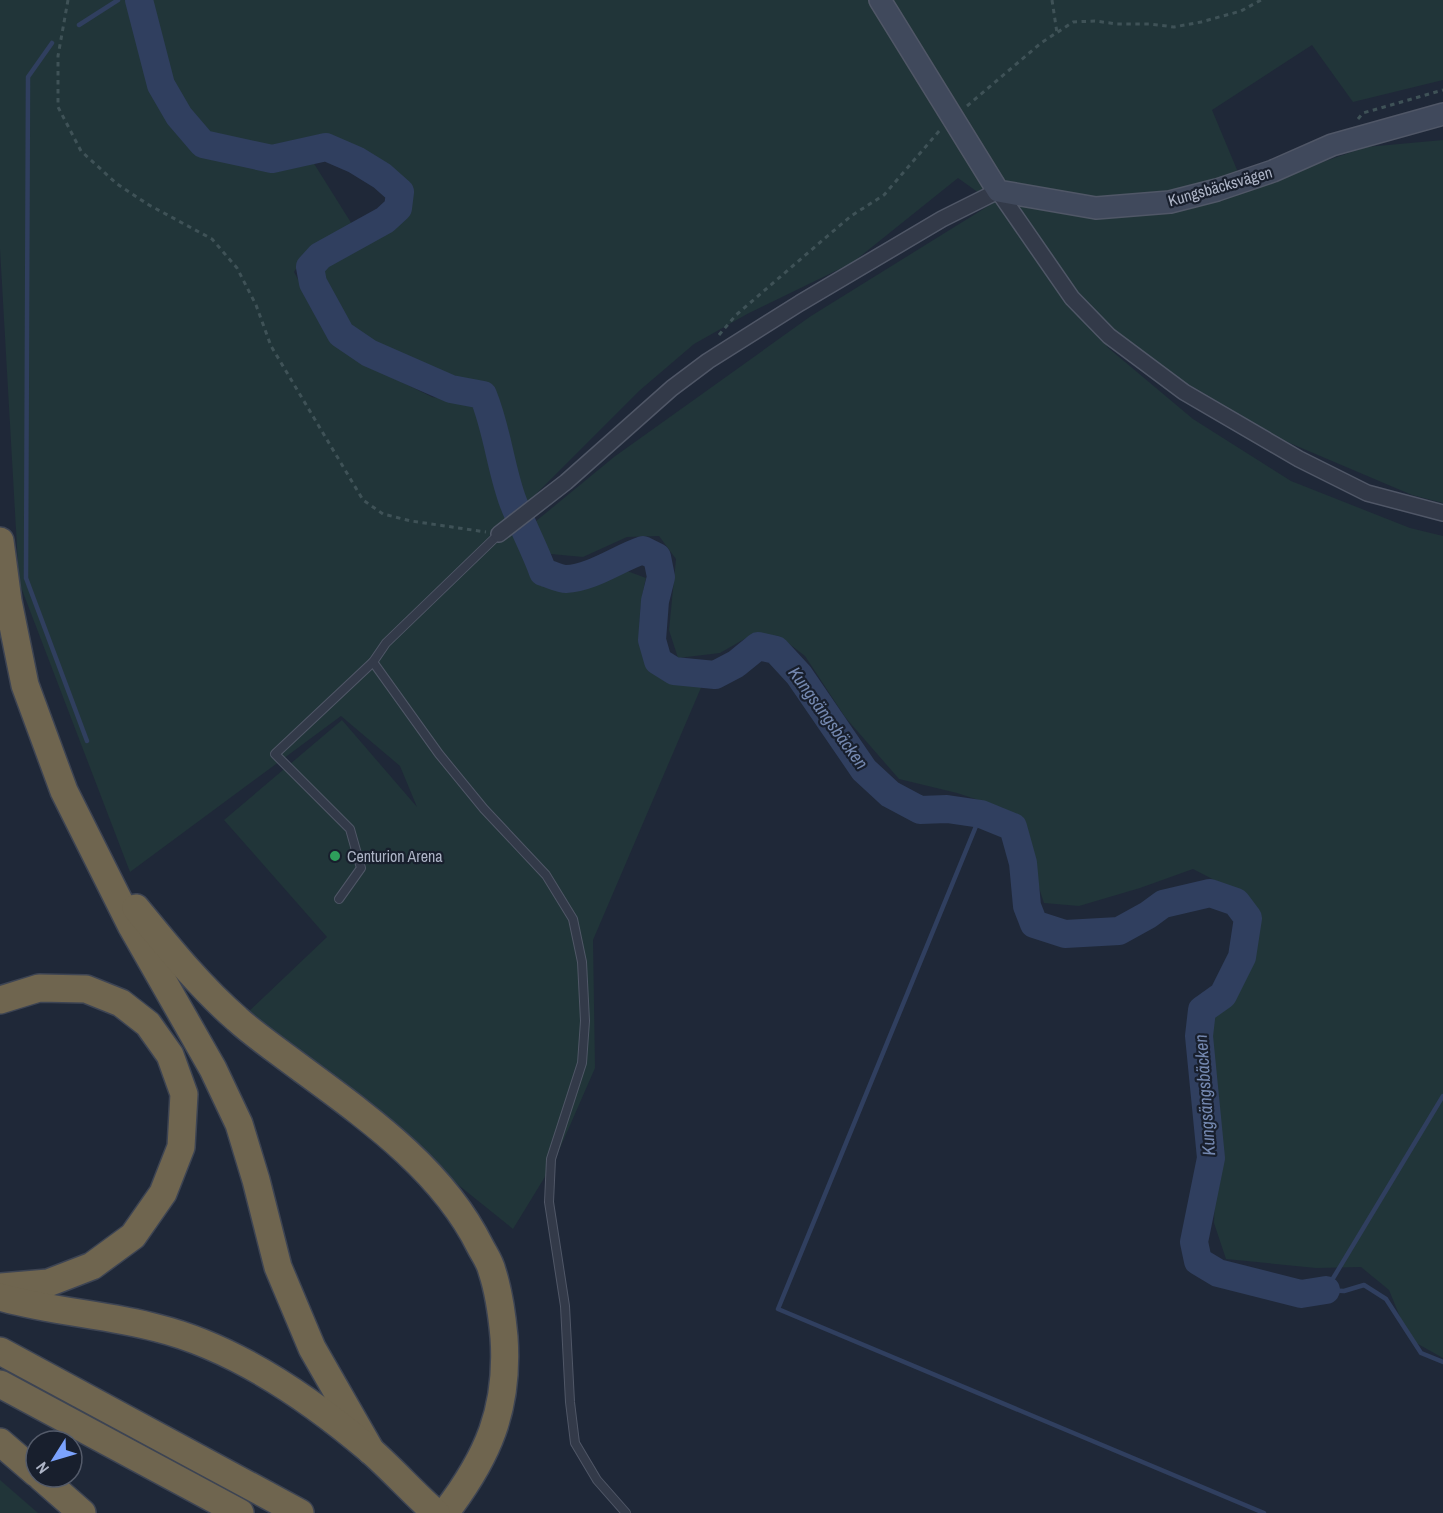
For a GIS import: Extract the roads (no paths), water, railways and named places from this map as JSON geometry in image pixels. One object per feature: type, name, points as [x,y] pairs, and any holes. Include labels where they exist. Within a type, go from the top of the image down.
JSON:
[{"type":"highway","points":[[0,541],[8,601],[25,685],[64,791],[131,925],[213,1069],[239,1124],[278,1267],[312,1348],[371,1451]]},
{"type":"highway","points":[[97,857],[182,966],[237,1020],[370,1121],[404,1151],[451,1199],[474,1233],[492,1269],[502,1315],[506,1360],[502,1399],[488,1447],[468,1484],[445,1513]]},
{"type":"highway","points":[[0,1000],[39,988],[62,988],[86,989],[122,1003],[148,1024],[170,1056],[184,1094],[181,1147],[164,1193],[133,1236],[92,1266],[48,1283],[0,1287]]},
{"type":"highway","points":[[0,1297],[27,1305],[158,1328],[218,1350],[276,1381],[320,1409],[371,1451],[436,1513]]},
{"type":"highway","points":[[0,1351],[300,1513]]},
{"type":"highway","points":[[0,1384],[240,1513]]},
{"type":"highway","points":[[0,1442],[24,1463]]},
{"type":"highway","points":[[55,1489],[82,1513]]},
{"type":"street","points":[[880,0],[998,191],[1072,298],[1109,336],[1184,392],[1299,459],[1367,493],[1443,513]]},
{"type":"street","name":"Kungsbäcksvägen","points":[[998,191],[1096,208],[1170,202],[1217,190],[1273,171],[1332,145],[1443,114]]},
{"type":"street","points":[[499,534],[543,500],[672,388],[708,361],[800,303],[942,219],[998,191]]},
{"type":"lane","points":[[339,899],[361,868],[350,829],[275,754],[373,662],[386,644],[499,534]]},
{"type":"lane","points":[[373,662],[439,754],[484,809],[546,875],[573,919],[582,962],[585,1021],[582,1063],[551,1159],[549,1202],[565,1306],[570,1402],[575,1443],[597,1480],[626,1513]]},
{"type":"waterway","points":[[79,25],[118,0]]},
{"type":"waterway","name":"Kungsängsbäcken","points":[[139,0],[161,85],[179,116],[203,144],[272,159],[326,147],[356,160],[382,176],[400,192],[398,208],[385,220],[320,256],[310,267],[313,283],[341,334],[369,353],[451,389],[483,395],[512,499],[543,572],[564,579],[576,578],[643,550],[657,557],[661,577],[655,601],[652,640],[658,661],[674,671],[715,675],[736,664],[758,646],[776,650],[799,675],[864,770],[890,794],[920,810],[947,809],[981,814],[1013,827],[1023,863],[1027,906],[1034,924],[1065,934],[1119,931],[1163,904],[1210,893],[1236,902],[1248,918],[1242,957],[1223,995],[1202,1010],[1199,1036],[1211,1158],[1194,1242],[1198,1261],[1218,1273],[1301,1294],[1326,1290]]},
{"type":"waterway","points":[[52,43],[28,77],[26,578],[87,741]]},
{"type":"waterway","points":[[981,814],[778,1309],[1264,1513]]},
{"type":"waterway","points":[[1443,1096],[1326,1290],[1344,1291],[1364,1285],[1386,1299],[1421,1353],[1443,1362]]},
{"type":"place","name":"Centurion Arena","points":[[335,856]]}]
